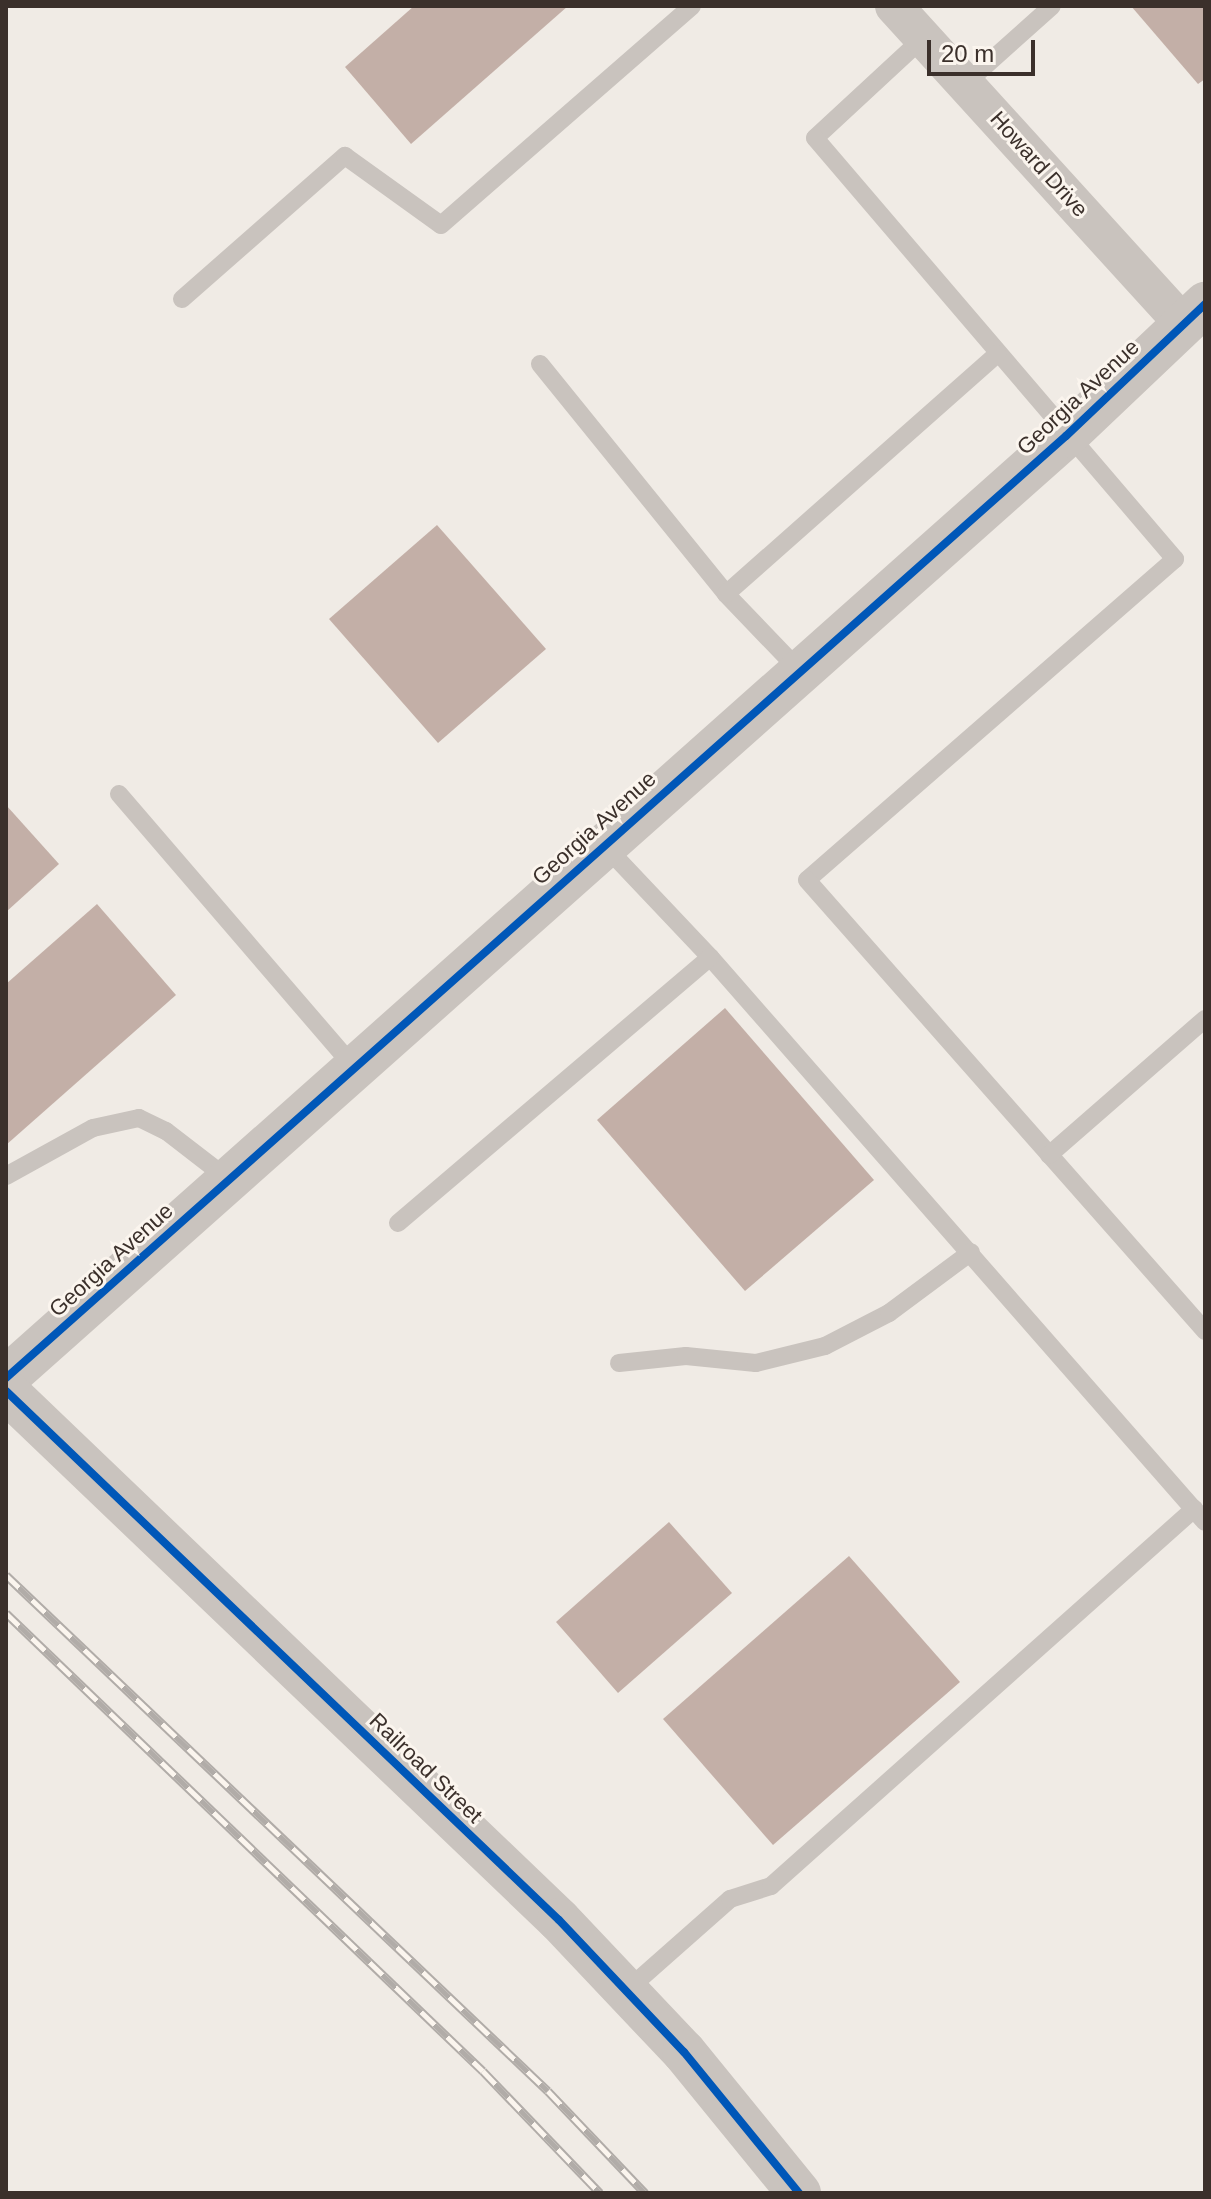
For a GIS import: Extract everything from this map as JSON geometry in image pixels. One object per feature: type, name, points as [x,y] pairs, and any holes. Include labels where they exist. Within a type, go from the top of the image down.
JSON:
[{"type":"street","name":"Howard Drive","points":[[894,6],[1194,313]]},
{"type":"street","name":"Georgia Avenue","points":[[6,1378],[603,844],[1066,436],[1194,313]]},
{"type":"street","name":"Railroad Street","points":[[6,1391],[559,1920],[684,2052],[799,2193]]},
{"type":"lane","points":[[182,299],[345,156],[441,225],[692,6]]},
{"type":"lane","points":[[966,83],[1052,6]]},
{"type":"lane","points":[[923,38],[815,138],[1066,436],[1175,559],[807,880],[1205,1331]]},
{"type":"lane","points":[[726,594],[997,354]]},
{"type":"lane","points":[[540,364],[726,594],[799,670]]},
{"type":"lane","points":[[119,794],[354,1067]]},
{"type":"lane","points":[[603,844],[710,957],[1199,1515],[771,1886],[730,1899],[626,1991]]},
{"type":"lane","points":[[398,1223],[710,957]]},
{"type":"lane","points":[[1049,1155],[1205,1019]]},
{"type":"lane","points":[[6,1176],[93,1128],[139,1118],[166,1131],[228,1179]]},
{"type":"lane","points":[[619,1363],[686,1356],[756,1363],[825,1346],[889,1313],[971,1252]]},
{"type":"building","points":[[414,6],[568,6],[411,144],[345,67]]},
{"type":"building","points":[[1131,6],[1205,6],[1205,79],[1198,84]]},
{"type":"building","points":[[437,525],[546,649],[438,743],[329,619]]},
{"type":"building","points":[[6,805],[59,864],[6,912]]},
{"type":"building","points":[[97,904],[176,995],[6,1145],[6,984]]},
{"type":"building","points":[[725,1008],[874,1180],[745,1291],[597,1120]]},
{"type":"building","points":[[669,1522],[732,1593],[618,1693],[556,1622]]},
{"type":"building","points":[[849,1556],[960,1682],[773,1845],[663,1719]]},
{"type":"railway","points":[[6,1575],[548,2091],[645,2193]]},
{"type":"railway","points":[[6,1613],[483,2071],[600,2193]]},
{"type":"cycle path","points":[[6,1378],[1066,436],[1205,304]]},
{"type":"cycle path","points":[[6,1391],[559,1920],[684,2052],[799,2193]]}]
